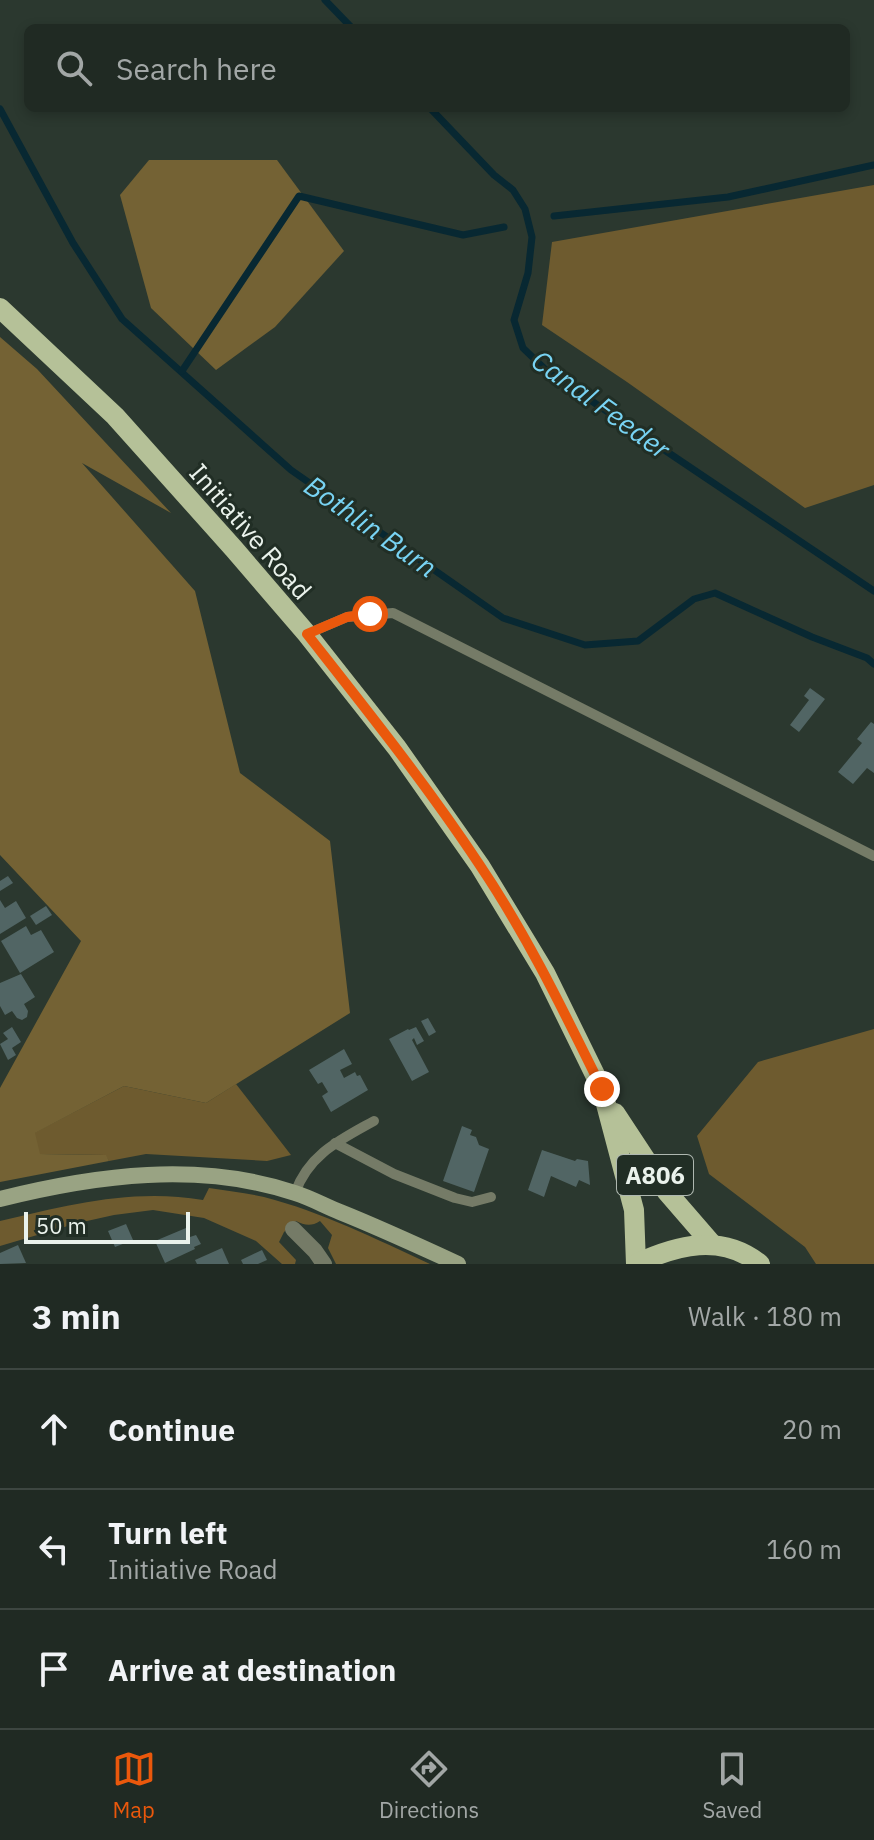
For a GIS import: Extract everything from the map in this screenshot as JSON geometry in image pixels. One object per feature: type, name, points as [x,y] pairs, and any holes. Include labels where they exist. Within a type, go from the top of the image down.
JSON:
[{"type":"main road","name":"Initiative Road","points":[[0,308],[115,416],[307,634],[397,748],[480,866],[545,973],[606,1100],[667,1192],[712,1244]]},
{"type":"main road","name":"Initiative Road","points":[[606,1100],[634,1210],[636,1264]]},
{"type":"main road","points":[[0,1199],[134,1175],[174,1174],[239,1180],[295,1193],[458,1264]]},
{"type":"main road","points":[[636,1264],[668,1249],[712,1244],[749,1255],[760,1264]]},
{"type":"street","points":[[293,1229],[324,1264]]},
{"type":"lane","points":[[307,634],[347,617],[393,613],[874,856]]},
{"type":"lane","points":[[295,1193],[311,1162],[335,1143],[374,1121]]},
{"type":"lane","points":[[335,1143],[394,1174],[455,1198],[472,1202],[491,1197]]},
{"type":"shaded area","points":[[149,160],[277,160],[344,251],[275,327],[216,370],[151,308],[120,195]]},
{"type":"shaded area","points":[[874,185],[874,485],[805,508],[542,325],[552,242]]},
{"type":"shaded area","points":[[0,337],[37,369],[171,513],[82,463],[195,591],[240,773],[330,841],[350,1013],[206,1103],[124,1086],[35,1133],[40,1154],[106,1155],[109,1161],[0,1182],[0,1088],[81,941],[0,855]]},
{"type":"shaded area","points":[[874,1029],[874,1264],[816,1264],[805,1247],[709,1174],[697,1136],[758,1062]]},
{"type":"shaded area","points":[[236,1084],[291,1155],[267,1161],[146,1154],[109,1161],[105,1155],[39,1154],[34,1133],[124,1086],[206,1103]]},
{"type":"shaded area","points":[[209,1188],[264,1197],[307,1210],[430,1264],[336,1264],[328,1248],[332,1235],[320,1221],[308,1225],[296,1221],[284,1232],[279,1242],[296,1260],[295,1264],[282,1264],[256,1241],[204,1218],[153,1210],[78,1223],[0,1246],[0,1221],[76,1204],[126,1197],[203,1200]]},
{"type":"building","points":[[810,688],[825,699],[799,732],[790,725],[809,700],[804,696]]},
{"type":"building","points":[[871,722],[874,724],[874,773],[867,768],[853,784],[838,772],[862,743],[857,739]]},
{"type":"building","points":[[8,876],[13,883],[0,891],[0,881]]},
{"type":"building","points":[[0,900],[5,908],[16,901],[26,918],[0,934]]},
{"type":"building","points":[[46,906],[52,915],[36,925],[30,916]]},
{"type":"building","points":[[26,926],[31,935],[41,930],[54,952],[20,973],[1,941]]},
{"type":"building","points":[[21,974],[35,997],[24,1004],[28,1011],[27,1017],[22,1020],[12,1011],[5,1015],[0,1006],[0,983]]},
{"type":"building","points":[[428,1018],[436,1032],[429,1036],[421,1021]]},
{"type":"building","points":[[12,1027],[21,1042],[12,1048],[16,1055],[8,1060],[0,1044],[8,1039],[3,1033]]},
{"type":"building","points":[[416,1027],[424,1041],[417,1045],[414,1038],[412,1040],[429,1072],[412,1081],[389,1039]]},
{"type":"building","points":[[344,1049],[352,1064],[340,1070],[344,1078],[355,1072],[368,1090],[331,1112],[322,1096],[328,1092],[309,1070]]},
{"type":"building","points":[[462,1126],[472,1130],[470,1135],[476,1137],[479,1145],[489,1149],[474,1192],[443,1181]]},
{"type":"building","points":[[542,1150],[575,1161],[588,1161],[590,1185],[579,1180],[576,1187],[551,1176],[544,1197],[528,1190]]},
{"type":"building","points":[[126,1224],[133,1240],[115,1247],[108,1231]]},
{"type":"building","points":[[186,1228],[190,1237],[196,1235],[201,1244],[165,1263],[155,1241]]},
{"type":"building","points":[[18,1245],[26,1263],[0,1264],[0,1253]]},
{"type":"building","points":[[222,1248],[229,1264],[197,1264],[195,1260]]},
{"type":"building","points":[[262,1250],[267,1260],[258,1264],[243,1264],[241,1260]]},
{"type":"waterway","name":"Canal Feeder","points":[[325,0],[348,24]]},
{"type":"waterway","name":"Bothlin Burn","points":[[0,109],[73,243],[122,319],[291,470],[503,618],[585,645],[638,641],[694,599],[715,593],[867,658],[874,664]]},
{"type":"waterway","name":"Canal Feeder","points":[[434,112],[494,175],[513,190],[525,209],[532,237],[528,273],[514,320],[523,348],[547,371],[874,591]]},
{"type":"waterway","points":[[554,216],[728,197],[874,165]]},
{"type":"waterway","points":[[182,371],[299,196],[463,235],[504,227]]},
{"type":"route","points":[[370,614],[347,617],[307,634],[397,748],[480,866],[545,973],[602,1089]]}]
